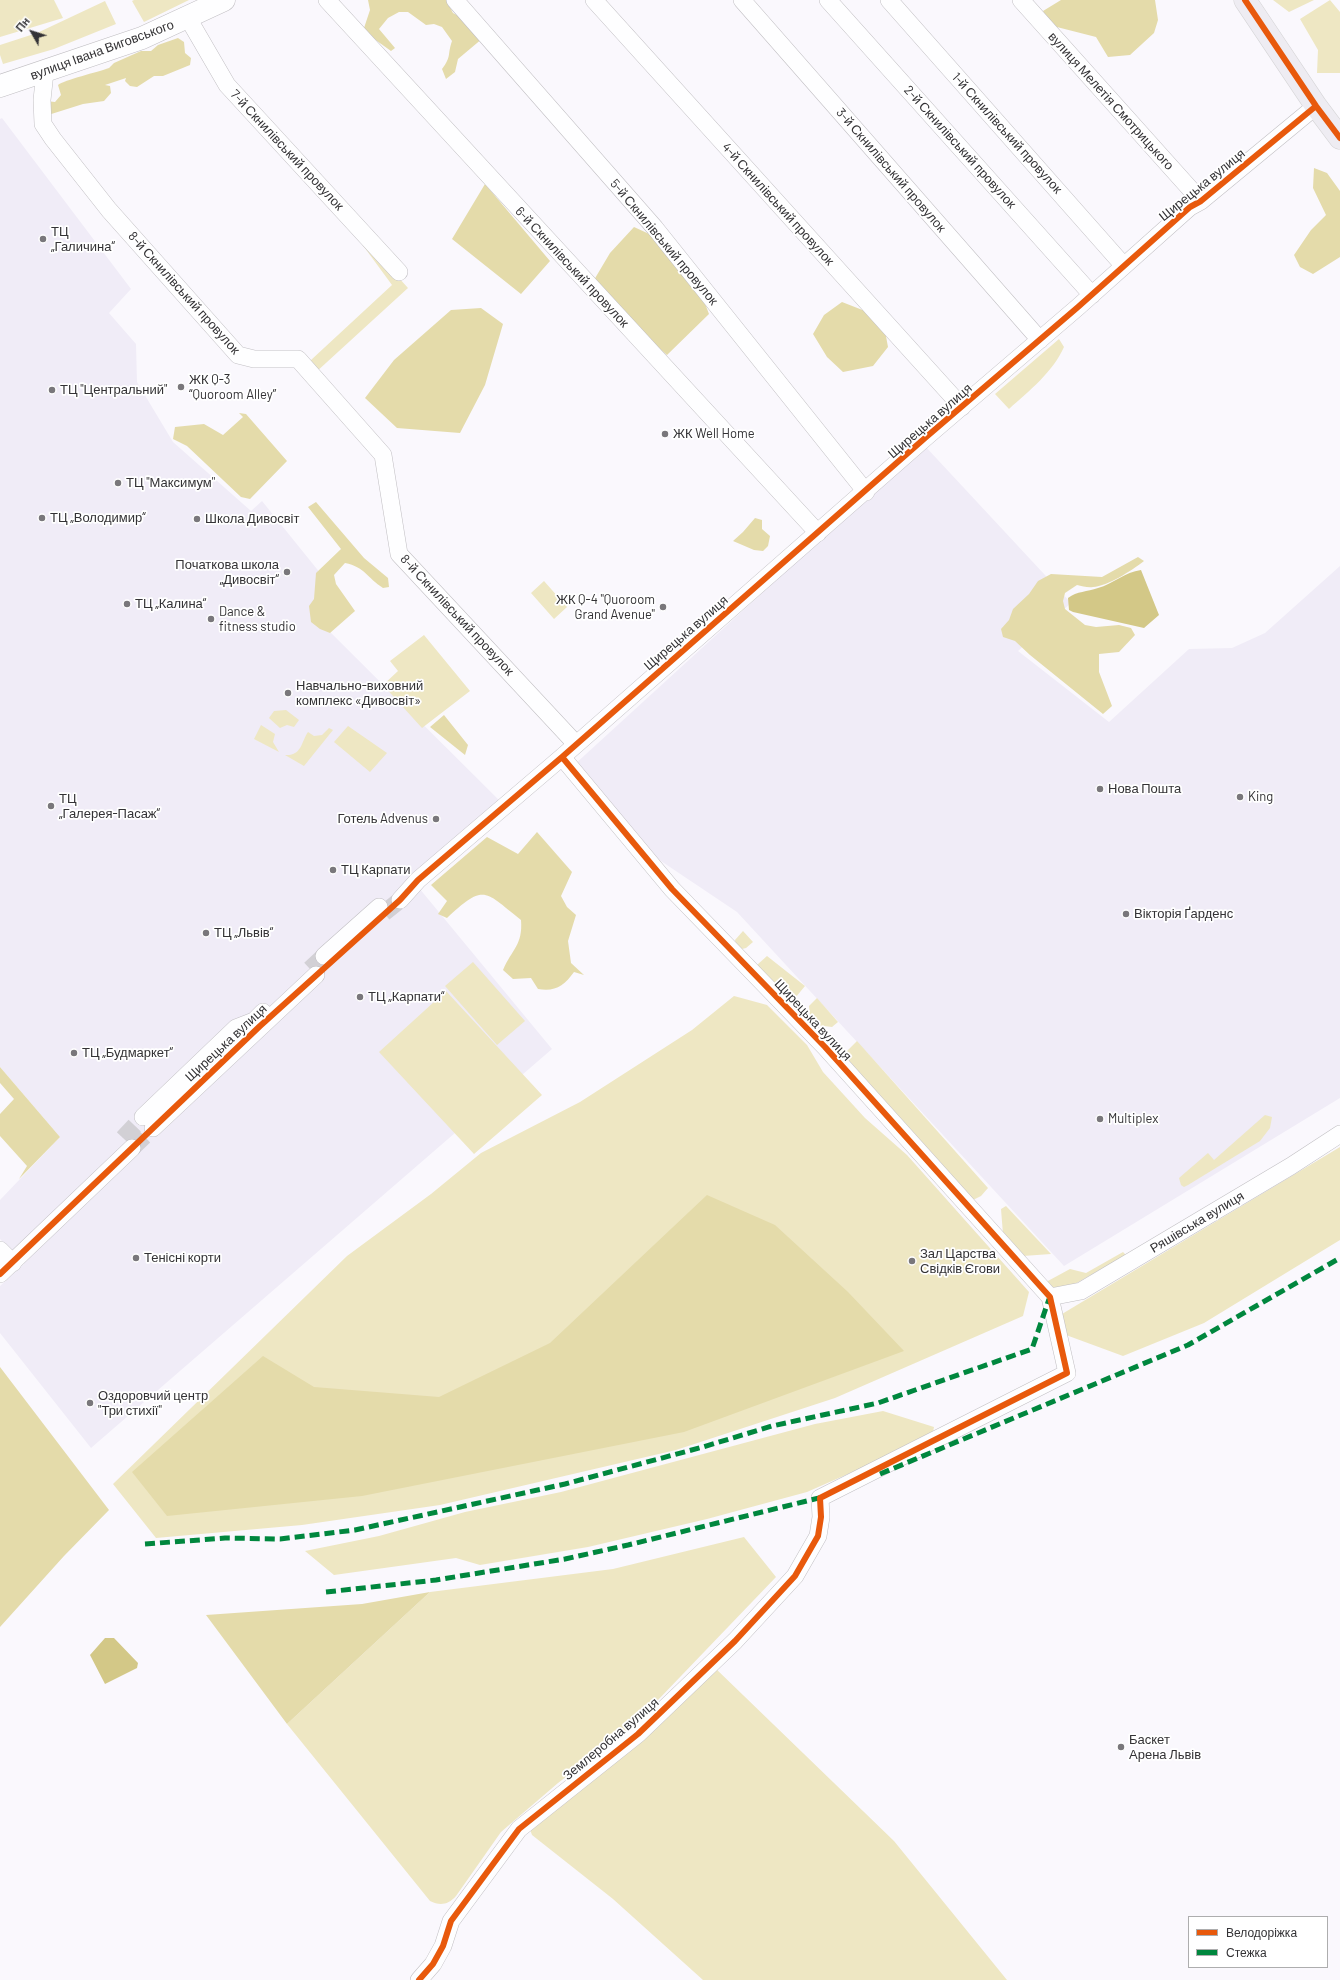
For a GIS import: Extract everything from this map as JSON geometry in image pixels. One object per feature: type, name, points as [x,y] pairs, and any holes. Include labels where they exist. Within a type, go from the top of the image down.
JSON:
[{"type":"main road","name":"вулиця Івана Виговського","points":[[0,86],[142,38],[224,0]]},
{"type":"main road","points":[[1246,0],[1316,106],[1340,138]]},
{"type":"street","name":"6-й Скнилівський провулок","points":[[327,0],[818,533]]},
{"type":"street","name":"5-й Скнилівський провулок","points":[[454,0],[655,228],[866,492]]},
{"type":"street","name":"4-й Скнилівський провулок","points":[[594,0],[962,407]]},
{"type":"street","name":"3-й Скнилівський провулок","points":[[742,0],[1040,340]]},
{"type":"street","name":"2-й Скнилівський провулок","points":[[828,0],[1092,295]]},
{"type":"street","name":"1-й Скнилівський провулок","points":[[889,0],[1124,266]]},
{"type":"street","name":"вулиця Мелетія Смотрицького","points":[[1021,0],[1201,201]]},
{"type":"street","name":"7-й Скнилівський провулок","points":[[188,18],[226,84],[399,272]]},
{"type":"street","name":"8-й Скнилівський провулок","points":[[45,72],[42,100],[43,124],[69,161],[114,216],[238,355],[254,359],[298,359],[383,455],[399,554],[576,744]]},
{"type":"street","name":"Щирецька вулиця","points":[[402,894],[562,757],[1092,295],[1190,207],[1201,201],[1316,106]]},
{"type":"street","name":"Щирецька вулиця","points":[[562,757],[672,889],[824,1047],[1050,1297]]},
{"type":"street","points":[[327,959],[382,910]]},
{"type":"street","name":"Щирецька вулиця","points":[[148,1123],[310,975]]},
{"type":"street","name":"Ряшівська вулиця","points":[[1050,1297],[1081,1291],[1292,1166],[1340,1134]]},
{"type":"street","points":[[0,1250],[6,1269],[126,1147]]},
{"type":"street","name":"Землеробна вулиця","points":[[419,1980],[433,1964],[443,1946],[451,1921],[519,1829],[638,1734],[735,1641],[795,1576],[818,1536],[821,1517],[820,1498],[1067,1373],[1050,1297]]},
{"type":"shaded area","points":[[0,0],[54,0],[63,18],[0,37]]},
{"type":"shaded area","points":[[189,0],[144,22],[132,1]]},
{"type":"shaded area","points":[[368,0],[446,0],[453,13],[468,21],[483,38],[458,59],[455,72],[446,79],[442,69],[448,58],[452,41],[442,27],[434,24],[426,25],[408,12],[399,12],[388,18],[379,29],[395,48],[391,51],[370,36],[364,28],[370,10]]},
{"type":"shaded area","points":[[1061,0],[1155,0],[1158,20],[1154,33],[1130,55],[1108,57],[1096,37],[1049,25],[1043,11]]},
{"type":"shaded area","points":[[1273,0],[1314,0],[1289,12]]},
{"type":"shaded area","points":[[1330,0],[1340,12],[1340,73],[1317,73],[1318,50],[1300,19]]},
{"type":"shaded area","points":[[105,1],[116,24],[54,49],[3,64],[0,55],[0,45],[37,33]]},
{"type":"shaded area","points":[[178,38],[184,42],[185,53],[191,58],[190,65],[163,76],[154,76],[137,87],[130,86],[125,81],[126,78],[105,85],[110,86],[111,93],[104,101],[83,104],[45,116],[46,101],[55,102],[61,95],[58,85],[61,83],[109,68],[114,63],[141,51],[151,51],[158,45]]},
{"type":"shaded area","points":[[2,118],[131,289],[109,313],[136,344],[137,382],[173,442],[251,511],[262,501],[325,579],[320,622],[510,811],[419,888],[552,1049],[91,1448],[0,1333],[0,1286],[24,1264],[0,1239],[0,1200],[60,1137],[0,1067],[0,119]]},
{"type":"shaded area","points":[[1314,168],[1327,173],[1340,191],[1340,257],[1313,274],[1300,267],[1294,255],[1311,230],[1326,215],[1313,188]]},
{"type":"shaded area","points":[[485,184],[550,261],[521,294],[452,239]]},
{"type":"shaded area","points":[[334,206],[408,288],[315,373],[311,367],[311,360],[392,285]]},
{"type":"shaded area","points":[[634,227],[658,238],[701,293],[709,314],[667,355],[629,322],[594,280],[610,253]]},
{"type":"shaded area","points":[[842,302],[865,311],[885,331],[888,347],[873,366],[843,372],[827,357],[813,334],[824,315]]},
{"type":"shaded area","points":[[481,308],[503,324],[485,385],[460,433],[397,428],[365,398],[394,360],[451,310]]},
{"type":"shaded area","points":[[1059,339],[1064,347],[1054,365],[1040,381],[1009,409],[995,394]]},
{"type":"shaded area","points":[[239,413],[246,414],[287,461],[250,499],[241,497],[187,446],[173,439],[175,427],[204,424],[223,435],[243,417]]},
{"type":"shaded area","points":[[924,445],[1071,603],[1018,651],[1109,722],[1189,649],[1232,648],[1265,633],[1340,566],[1340,1098],[1064,1266],[737,912],[649,853],[574,765]]},
{"type":"shaded area","points":[[316,502],[364,558],[388,578],[389,587],[383,588],[362,570],[345,563],[334,575],[336,584],[355,611],[330,633],[320,629],[311,622],[309,606],[314,599],[316,573],[341,549],[308,507]]},
{"type":"shaded area","points":[[755,518],[762,520],[762,529],[770,536],[768,546],[763,551],[754,550],[733,541]]},
{"type":"shaded area","points":[[1138,557],[1144,561],[1126,573],[1099,586],[1089,587],[1077,585],[1065,593],[1063,601],[1065,609],[1085,625],[1096,627],[1119,625],[1131,628],[1135,635],[1119,652],[1099,654],[1099,672],[1112,706],[1103,714],[1015,641],[1003,637],[1001,629],[1009,620],[1013,609],[1029,594],[1038,581],[1051,574],[1102,577]]},
{"type":"shaded area","points":[[1141,570],[1159,615],[1144,628],[1069,610],[1068,598],[1071,596],[1103,586],[1130,573]]},
{"type":"shaded area","points":[[544,581],[567,607],[554,619],[531,593]]},
{"type":"shaded area","points":[[424,635],[470,691],[422,728],[383,685],[398,671],[390,661]]},
{"type":"shaded area","points":[[286,710],[299,720],[294,727],[287,725],[280,728],[269,718],[274,711]]},
{"type":"shaded area","points":[[444,715],[468,745],[465,755],[430,727]]},
{"type":"shaded area","points":[[261,725],[275,734],[273,742],[279,752],[254,739]]},
{"type":"shaded area","points":[[348,726],[387,753],[370,772],[334,742]]},
{"type":"shaded area","points":[[329,728],[333,730],[304,766],[285,755],[291,755],[298,751],[308,732],[314,736],[322,735]]},
{"type":"shaded area","points":[[537,832],[572,872],[561,896],[567,907],[576,915],[568,941],[571,963],[584,975],[574,972],[567,981],[559,987],[549,990],[538,989],[531,978],[513,979],[503,970],[519,941],[521,920],[491,897],[484,895],[469,899],[447,918],[438,914],[447,901],[431,885],[487,837],[518,854]]},
{"type":"shaded area","points":[[743,931],[753,942],[746,948],[742,949],[736,946],[735,940]]},
{"type":"shaded area","points":[[767,956],[805,986],[791,1003],[757,965]]},
{"type":"shaded area","points":[[473,962],[525,1021],[497,1045],[445,986]]},
{"type":"shaded area","points":[[446,991],[542,1095],[474,1154],[379,1052]]},
{"type":"shaded area","points":[[734,996],[767,1005],[807,1045],[823,1072],[865,1118],[907,1155],[1029,1292],[1023,1316],[835,1398],[676,1450],[440,1505],[302,1525],[156,1538],[113,1484],[347,1256],[431,1194],[481,1153],[580,1102],[692,1030]]},
{"type":"shaded area","points":[[817,998],[838,1022],[832,1027],[816,1025],[810,1016],[809,1006]]},
{"type":"shaded area","points":[[857,1041],[988,1188],[981,1196],[973,1200],[846,1058],[847,1051]]},
{"type":"shaded area","points":[[0,1067],[60,1137],[19,1179],[27,1166],[0,1136],[0,1114],[14,1099],[0,1083]]},
{"type":"shaded area","points":[[1265,1115],[1272,1117],[1270,1128],[1260,1141],[1188,1185],[1184,1187],[1181,1185],[1179,1178],[1208,1153],[1214,1160]]},
{"type":"shaded area","points":[[1340,1147],[1340,1240],[1204,1323],[1123,1356],[1066,1335],[1062,1314]]},
{"type":"shaded area","points":[[707,1195],[775,1225],[848,1292],[904,1351],[684,1432],[362,1496],[167,1516],[132,1472],[263,1356],[314,1387],[439,1397],[550,1343]]},
{"type":"shaded area","points":[[1006,1206],[1051,1254],[1023,1256],[1003,1234],[1001,1209]]},
{"type":"shaded area","points":[[1123,1252],[1126,1255],[1073,1285],[1056,1290],[1046,1282],[1070,1269],[1086,1273]]},
{"type":"shaded area","points":[[0,1367],[109,1510],[64,1556],[0,1627]]},
{"type":"shaded area","points":[[883,1411],[934,1427],[932,1437],[807,1492],[707,1519],[588,1547],[480,1565],[456,1558],[334,1575],[305,1551],[379,1536],[465,1512],[561,1492],[815,1424]]},
{"type":"shaded area","points":[[744,1537],[776,1577],[634,1725],[558,1783],[501,1832],[456,1896],[447,1903],[437,1904],[430,1901],[287,1724],[430,1592],[613,1569]]},
{"type":"shaded area","points":[[430,1592],[287,1724],[206,1615],[362,1604]]},
{"type":"shaded area","points":[[105,1638],[114,1638],[138,1663],[137,1668],[105,1684],[90,1655]]},
{"type":"shaded area","points":[[713,1666],[894,1841],[1007,1980],[703,1980],[613,1899],[532,1835],[528,1824]]},
{"type":"tunnel","points":[[384,913],[400,900]]},
{"type":"tunnel","points":[[310,969],[324,956]]},
{"type":"tunnel","points":[[123,1138],[143,1117]]},
{"type":"tunnel","points":[[132,1148],[153,1128]]},
{"type":"marked path","points":[[880,1474],[1188,1345],[1340,1258]]},
{"type":"marked path","points":[[145,1544],[225,1538],[280,1539],[355,1530],[565,1484],[703,1447],[772,1426],[878,1403],[1032,1349],[1049,1299]]},
{"type":"marked path","points":[[326,1592],[436,1580],[565,1559],[823,1497]]},
{"type":"cycle path","points":[[1245,0],[1316,106],[1340,138]]},
{"type":"cycle path","points":[[0,1274],[260,1026],[400,900],[418,880],[562,757],[925,438],[1078,307],[1190,207],[1201,201],[1316,106]]},
{"type":"cycle path","points":[[419,1980],[433,1964],[443,1946],[451,1921],[519,1829],[638,1734],[735,1641],[795,1576],[818,1536],[821,1517],[820,1498],[1067,1373],[1050,1297],[825,1047],[672,889],[562,757]]},
{"type":"place","name":"ТЦ „Галичина“","points":[[43,239]]},
{"type":"place","name":"ЖК Q-3 “Quoroom Alley”","points":[[181,387]]},
{"type":"place","name":"ТЦ \"Центральний\"","points":[[52,390]]},
{"type":"place","name":"ЖК Well Home","points":[[665,434]]},
{"type":"place","name":"ТЦ \"Максимум\"","points":[[118,483]]},
{"type":"place","name":"ТЦ „Володимир“","points":[[42,518]]},
{"type":"place","name":"Школа Дивосвіт","points":[[197,519]]},
{"type":"place","name":"Початкова школа „Дивосвіт“","points":[[287,572]]},
{"type":"place","name":"ТЦ „Калина“","points":[[127,604]]},
{"type":"place","name":"ЖК Q-4 \"Quoroom Grand Avenue\"","points":[[663,607]]},
{"type":"place","name":"Dance & fitness studio","points":[[211,619]]},
{"type":"place","name":"Навчально-виховний комплекс «Дивосвіт»","points":[[288,693]]},
{"type":"place","name":"Нова Пошта","points":[[1100,789]]},
{"type":"place","name":"King","points":[[1240,797]]},
{"type":"place","name":"ТЦ „Галерея-Пасаж“","points":[[51,806]]},
{"type":"place","name":"Готель Advenus","points":[[436,819]]},
{"type":"place","name":"ТЦ Карпати","points":[[333,870]]},
{"type":"place","name":"Вікторія Ґарденс","points":[[1126,914]]},
{"type":"place","name":"ТЦ „Львів“","points":[[206,933]]},
{"type":"place","name":"ТЦ „Карпати“","points":[[360,997]]},
{"type":"place","name":"ТЦ „Будмаркет“","points":[[74,1053]]},
{"type":"place","name":"Multiplex","points":[[1100,1119]]},
{"type":"place","name":"Тенісні корти","points":[[136,1258]]},
{"type":"place","name":"Зал Царства Свідків Єгови","points":[[912,1261]]},
{"type":"place","name":"Оздоровчий центр \"Три стихії\"","points":[[90,1403]]},
{"type":"place","name":"Баскет Арена Львів","points":[[1121,1747]]}]
